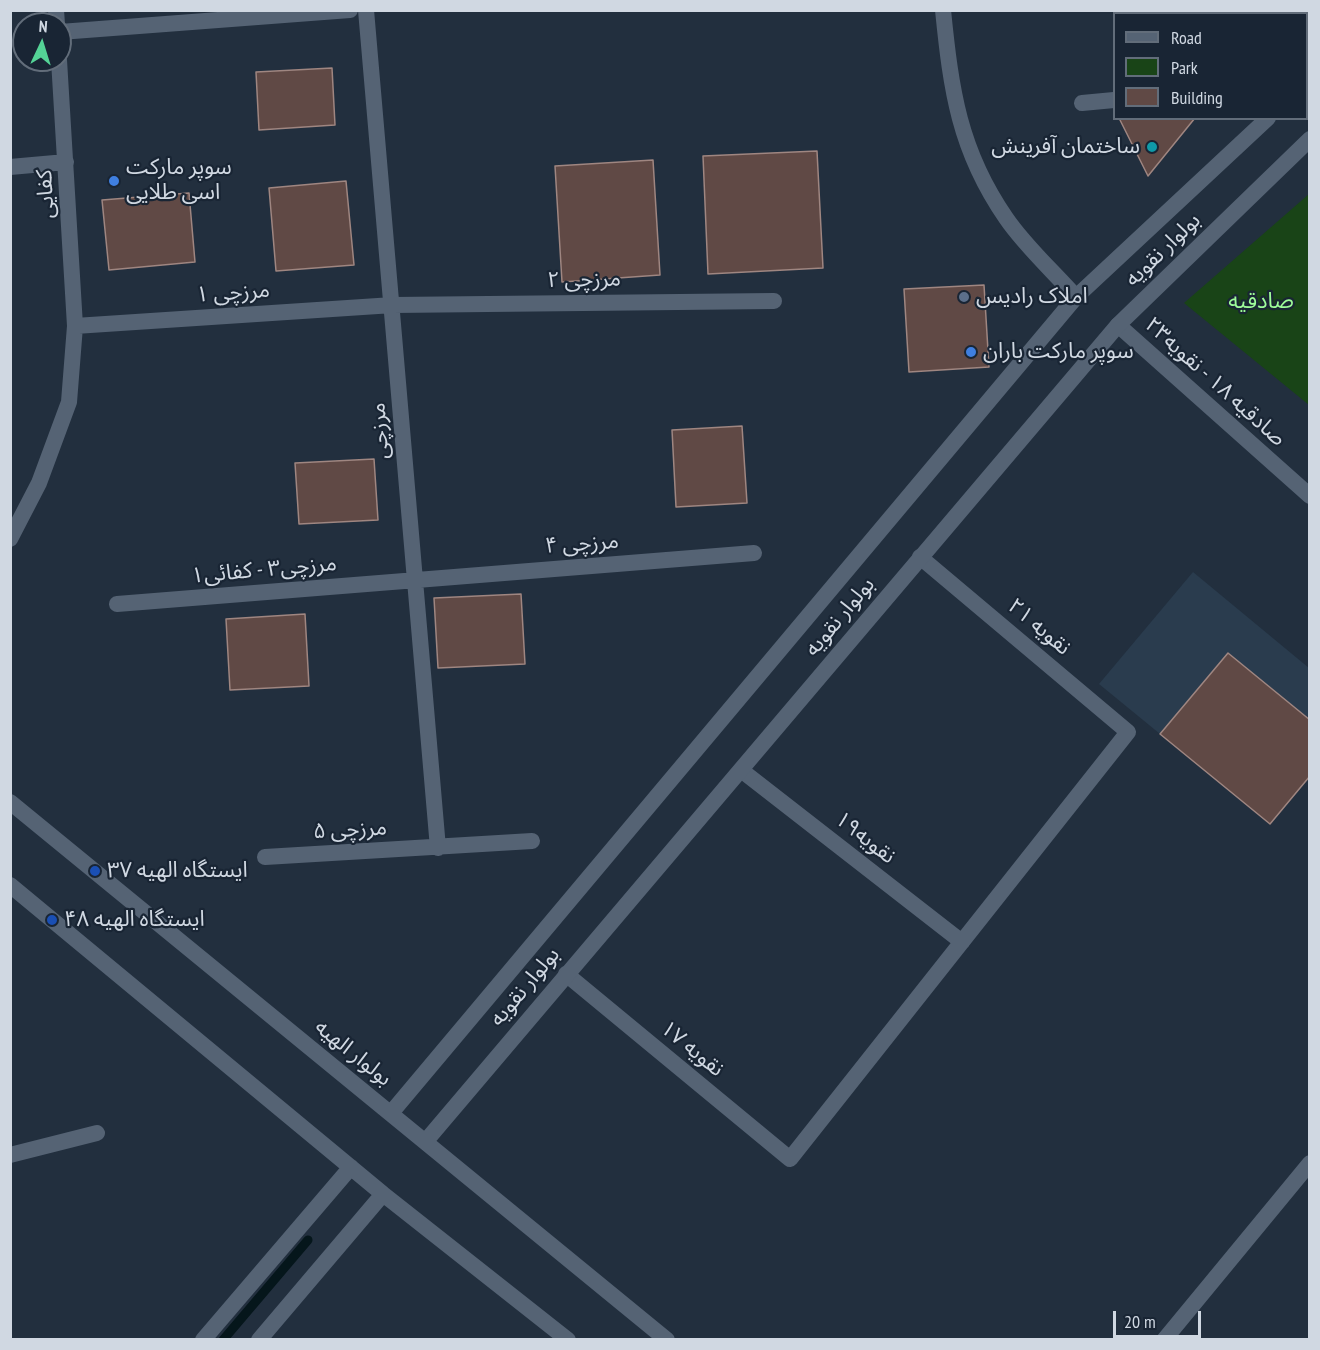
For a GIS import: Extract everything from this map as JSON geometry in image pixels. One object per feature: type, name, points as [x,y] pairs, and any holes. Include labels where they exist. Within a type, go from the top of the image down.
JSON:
[{"type":"street","points":[[72,31],[350,10]]},
{"type":"street","name":"مرزچی","points":[[366,10],[438,848]]},
{"type":"street","points":[[943,10],[951,85],[972,159],[1007,219],[1076,297]]},
{"type":"street","name":"کفایی","points":[[10,539],[39,483],[69,402],[75,326],[61,72]]},
{"type":"street","points":[[1082,103],[1113,100]]},
{"type":"street","name":"بولوار نقویه","points":[[391,1113],[1076,297],[1266,120]]},
{"type":"street","name":"بولوار نقویه","points":[[425,1142],[1118,325],[1310,139]]},
{"type":"street","points":[[10,167],[66,162]]},
{"type":"street","name":"مرزچی ۲","points":[[393,305],[774,301]]},
{"type":"street","name":"مرزچی ۱","points":[[75,326],[393,305]]},
{"type":"street","name":"صادقیه ۱۸ - نقویه۲۳","points":[[1118,325],[1310,496]]},
{"type":"street","name":"مرزچی ۴","points":[[414,580],[754,554]]},
{"type":"street","name":"نقویه ۲۱","points":[[920,557],[1128,732],[962,942]]},
{"type":"street","name":"مرزچی۳ - کفائی۱","points":[[117,604],[414,580]]},
{"type":"street","name":"نقویه۱۹","points":[[741,770],[962,942]]},
{"type":"street","name":"بولوار الهیه","points":[[10,802],[667,1340]]},
{"type":"street","name":"مرزچی ۵","points":[[265,857],[532,841]]},
{"type":"street","points":[[10,885],[383,1194],[568,1340]]},
{"type":"street","name":"نقویه ۱۷","points":[[566,974],[790,1159],[962,942]]},
{"type":"street","points":[[10,1155],[97,1133]]},
{"type":"street","points":[[1164,1340],[1310,1163]]},
{"type":"street","points":[[203,1340],[351,1167]]},
{"type":"street","points":[[259,1340],[383,1194]]},
{"type":"shaded area","points":[[1193,572],[1309,668],[1309,776],[1270,824],[1099,684]]},
{"type":"green space","name":"صادقیه","points":[[1309,194],[1309,405],[1184,303]]},
{"type":"building","points":[[332,68],[335,125],[259,130],[256,72]]},
{"type":"building","name":"ساختمان آفرینش","points":[[1120,120],[1193,120],[1148,176]]},
{"type":"building","points":[[817,151],[823,268],[708,274],[703,156]]},
{"type":"building","points":[[653,160],[660,275],[562,282],[555,166]]},
{"type":"building","points":[[346,181],[354,265],[276,271],[269,188]]},
{"type":"building","points":[[189,193],[195,262],[109,270],[102,200]]},
{"type":"building","points":[[984,285],[989,367],[909,372],[904,289]]},
{"type":"building","points":[[742,426],[747,503],[676,507],[672,430]]},
{"type":"building","points":[[374,459],[378,520],[299,524],[295,463]]},
{"type":"building","points":[[521,594],[525,664],[438,668],[434,598]]},
{"type":"building","points":[[305,614],[309,686],[230,690],[226,619]]},
{"type":"building","points":[[1228,653],[1310,720],[1310,776],[1270,824],[1160,734]]},
{"type":"waterway","points":[[223,1340],[308,1240]]},
{"type":"place","name":"ساختمان آفرینش","points":[[1152,147]]},
{"type":"place","name":"سوپر مارکت اسی طلایی","points":[[114,181]]},
{"type":"place","name":"املاک رادیس","points":[[964,297]]},
{"type":"place","name":"سوپر مارکت باران","points":[[971,352]]},
{"type":"place","name":"ایستگاه الهیه ۳۷","points":[[95,871]]},
{"type":"place","name":"ایستگاه الهیه ۴۸","points":[[52,920]]}]
